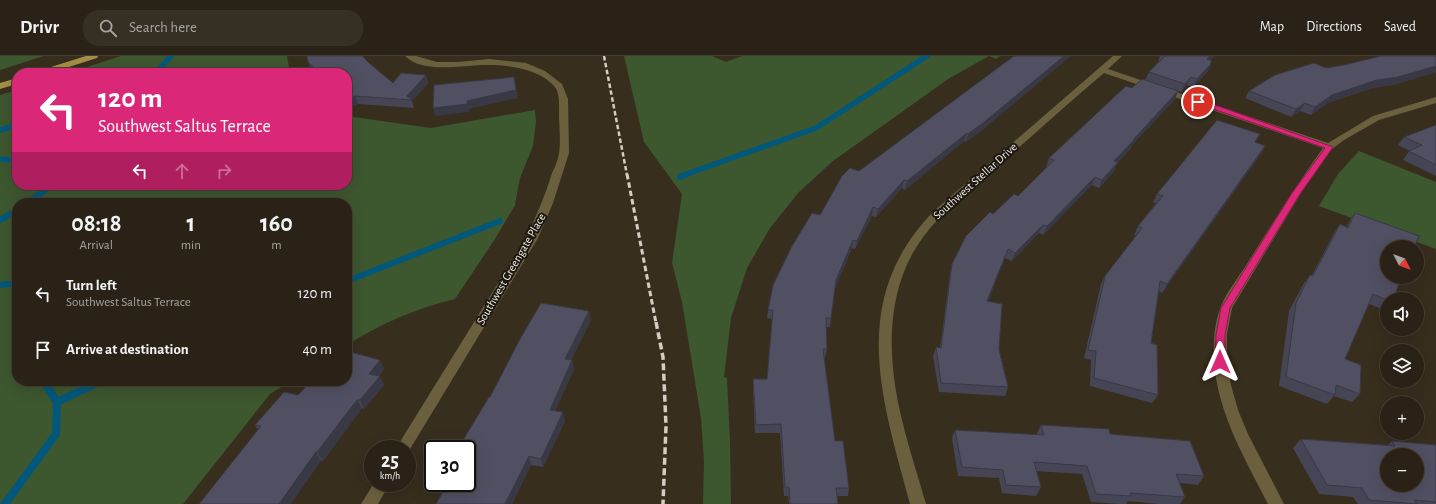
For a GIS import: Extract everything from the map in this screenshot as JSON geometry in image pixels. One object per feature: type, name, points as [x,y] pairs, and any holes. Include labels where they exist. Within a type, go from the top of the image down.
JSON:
[{"type":"main road","points":[[57,68],[94,56]]},
{"type":"main road","points":[[0,86],[12,82]]},
{"type":"street","name":"Southwest Greengate Place","points":[[409,56],[420,61],[437,65],[505,59],[542,73],[559,86],[563,99],[564,153],[548,203],[532,238],[409,440]]},
{"type":"street","name":"Southwest Stellar Drive","points":[[918,504],[887,381],[885,352],[886,324],[891,293],[900,268],[912,246],[940,211],[1118,56]]},
{"type":"street","points":[[1103,70],[1329,147]]},
{"type":"street","points":[[1276,504],[1244,444],[1225,392],[1219,352],[1222,320],[1226,308],[1284,213],[1329,147],[1341,138],[1376,118],[1436,100]]},
{"type":"street","points":[[370,504],[377,492]]},
{"type":"green space","points":[[0,56],[44,56],[0,70]]},
{"type":"green space","points":[[121,56],[287,56],[289,68],[84,68]]},
{"type":"green space","points":[[624,56],[712,56],[726,62],[742,56],[989,56],[948,79],[833,161],[799,192],[770,228],[747,268],[731,318],[724,377],[727,378],[731,504],[703,504],[704,461],[701,418],[682,302],[672,263],[682,194],[644,142]]},
{"type":"green space","points":[[989,56],[1000,56],[996,59]]},
{"type":"green space","points":[[12,91],[12,190],[352,190],[352,117],[431,128],[535,110],[536,122],[533,146],[520,178],[515,205],[495,239],[455,299],[413,312],[372,330],[352,342],[352,198],[12,198],[12,386],[283,386],[270,394],[183,504],[0,504],[0,95]]},
{"type":"green space","points":[[1359,151],[1436,182],[1436,249],[1424,245],[1424,240],[1412,240],[1319,206],[1338,174]]},
{"type":"building","points":[[307,56],[362,56],[393,83],[401,73],[426,75],[407,96],[412,100],[355,96],[352,97],[352,68],[314,68],[308,62]]},
{"type":"building","points":[[1014,56],[1064,56],[988,119],[968,134],[967,133],[907,181],[904,180],[878,209],[873,207],[857,241],[853,240],[836,280],[831,318],[826,318],[827,349],[823,349],[835,441],[843,441],[849,488],[836,488],[838,504],[790,504],[789,487],[785,487],[781,424],[756,425],[753,379],[767,379],[773,310],[768,310],[773,285],[792,246],[812,213],[820,215],[842,176],[850,168],[859,171]]},
{"type":"building","points":[[1165,56],[1210,56],[1207,59],[1212,61],[1197,79],[1191,77],[1185,84],[1149,72]]},
{"type":"building","points":[[1381,56],[1436,56],[1436,66],[1398,77],[1377,80],[1332,95],[1315,107],[1305,103],[1296,109],[1249,91],[1275,75],[1314,63],[1326,68]]},
{"type":"building","points":[[514,77],[516,90],[467,101],[467,104],[433,108],[434,85]]},
{"type":"building","points":[[1142,79],[1178,91],[1114,161],[1118,162],[1102,180],[1095,177],[1047,226],[1043,225],[1015,253],[1008,249],[987,301],[1002,304],[999,350],[1008,387],[941,383],[936,347],[941,348],[952,264],[966,236],[990,212],[993,214],[1014,194],[1018,196],[1054,160],[1049,158],[1126,86],[1132,88]]},
{"type":"building","points":[[1217,120],[1260,134],[1255,142],[1265,146],[1167,284],[1160,281],[1151,343],[1157,345],[1158,395],[1094,378],[1096,351],[1088,350],[1105,276],[1142,228],[1138,226],[1163,196],[1157,194]]},
{"type":"building","points":[[1436,125],[1436,165],[1409,151],[1422,145],[1404,137]]},
{"type":"building","points":[[1355,213],[1419,236],[1417,240],[1380,240],[1380,284],[1399,284],[1396,292],[1380,292],[1380,297],[1373,294],[1345,359],[1361,365],[1360,394],[1336,385],[1335,395],[1286,377],[1296,303],[1310,275],[1313,276],[1340,224],[1348,228]]},
{"type":"building","points":[[541,303],[589,311],[565,359],[572,360],[550,410],[563,412],[541,459],[529,456],[505,504],[436,504],[443,492],[476,492],[476,440],[463,440],[490,397],[520,339]]},
{"type":"building","points":[[352,352],[380,360],[369,374],[380,376],[360,400],[357,400],[316,452],[279,504],[199,504],[261,426],[255,425],[284,392],[298,395],[306,386],[352,386]]},
{"type":"building","points":[[1041,425],[1109,429],[1110,434],[1190,441],[1204,476],[1176,474],[1185,497],[1130,493],[1131,496],[1096,494],[1087,466],[1034,462],[1041,487],[1006,485],[1003,470],[962,467],[955,430],[1044,435]]},
{"type":"building","points":[[1301,439],[1395,446],[1392,441],[1436,445],[1436,502],[1414,500],[1417,504],[1369,500],[1362,488],[1327,485]]},
{"type":"waterway","points":[[160,68],[171,56]]},
{"type":"waterway","points":[[684,175],[816,128],[927,56]]},
{"type":"waterway","points":[[0,130],[12,126]]},
{"type":"waterway","points":[[0,159],[12,160]]},
{"type":"waterway","points":[[680,177],[687,174]]},
{"type":"waterway","points":[[34,198],[46,190]]},
{"type":"waterway","points":[[0,220],[12,213]]},
{"type":"waterway","points":[[352,279],[500,221]]},
{"type":"waterway","points":[[0,285],[12,284]]},
{"type":"waterway","points":[[47,386],[57,402]]},
{"type":"waterway","points":[[57,402],[91,386]]},
{"type":"waterway","points":[[5,504],[56,434],[57,402]]},
{"type":"railway","points":[[604,56],[627,175]]},
{"type":"railway","points":[[627,174],[656,323]]},
{"type":"railway","points":[[656,322],[663,357],[666,426],[663,504]]},
{"type":"route","points":[[1198,102],[1329,147],[1296,193],[1226,308],[1222,320],[1220,335],[1220,362]]}]
